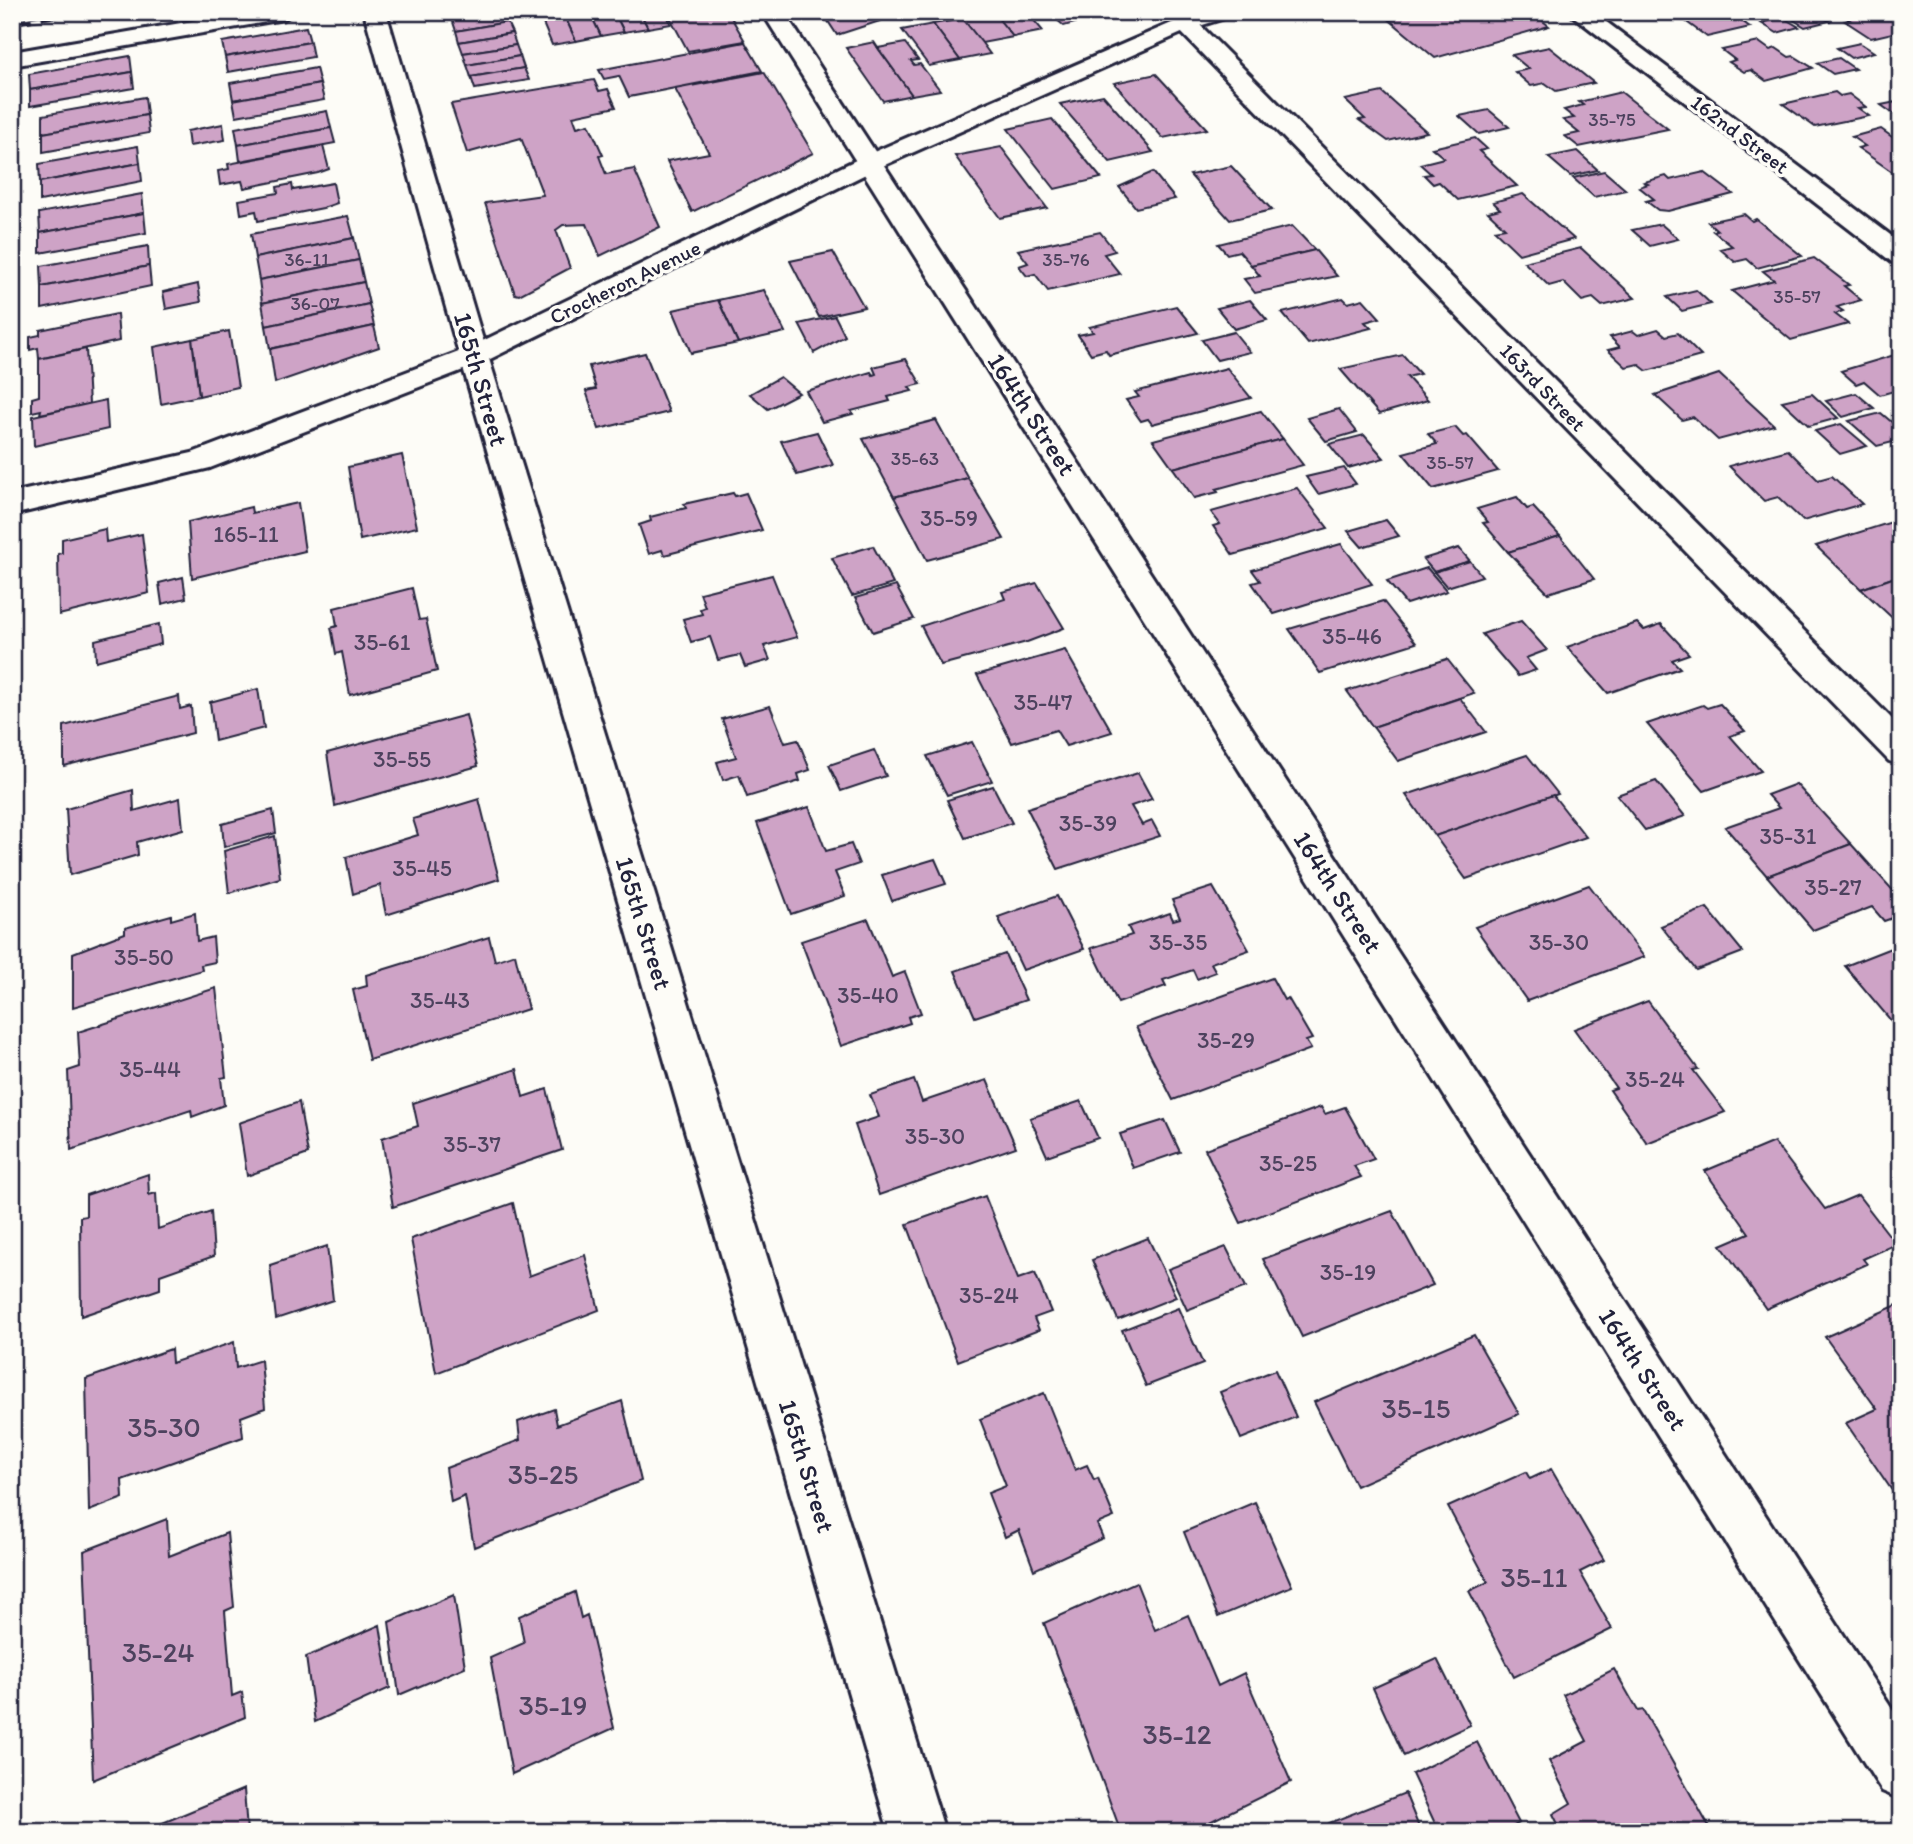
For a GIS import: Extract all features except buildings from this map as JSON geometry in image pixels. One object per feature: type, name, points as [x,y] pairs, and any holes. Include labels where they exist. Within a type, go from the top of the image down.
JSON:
[{"type":"street","points":[[12,60],[284,12]]},
{"type":"street","name":"165th Street","points":[[375,12],[474,356],[917,1832]]},
{"type":"street","name":"164th Street","points":[[774,12],[1901,1772]]},
{"type":"street","name":"Crocheron Avenue","points":[[12,504],[199,461],[474,356],[869,163],[1185,23],[1220,12]]},
{"type":"street","name":"162nd Street","points":[[1579,12],[1901,256]]},
{"type":"street","name":"163rd Street","points":[[1185,23],[1901,751]]},
{"type":"railway","points":[[12,23],[80,12]]}]
